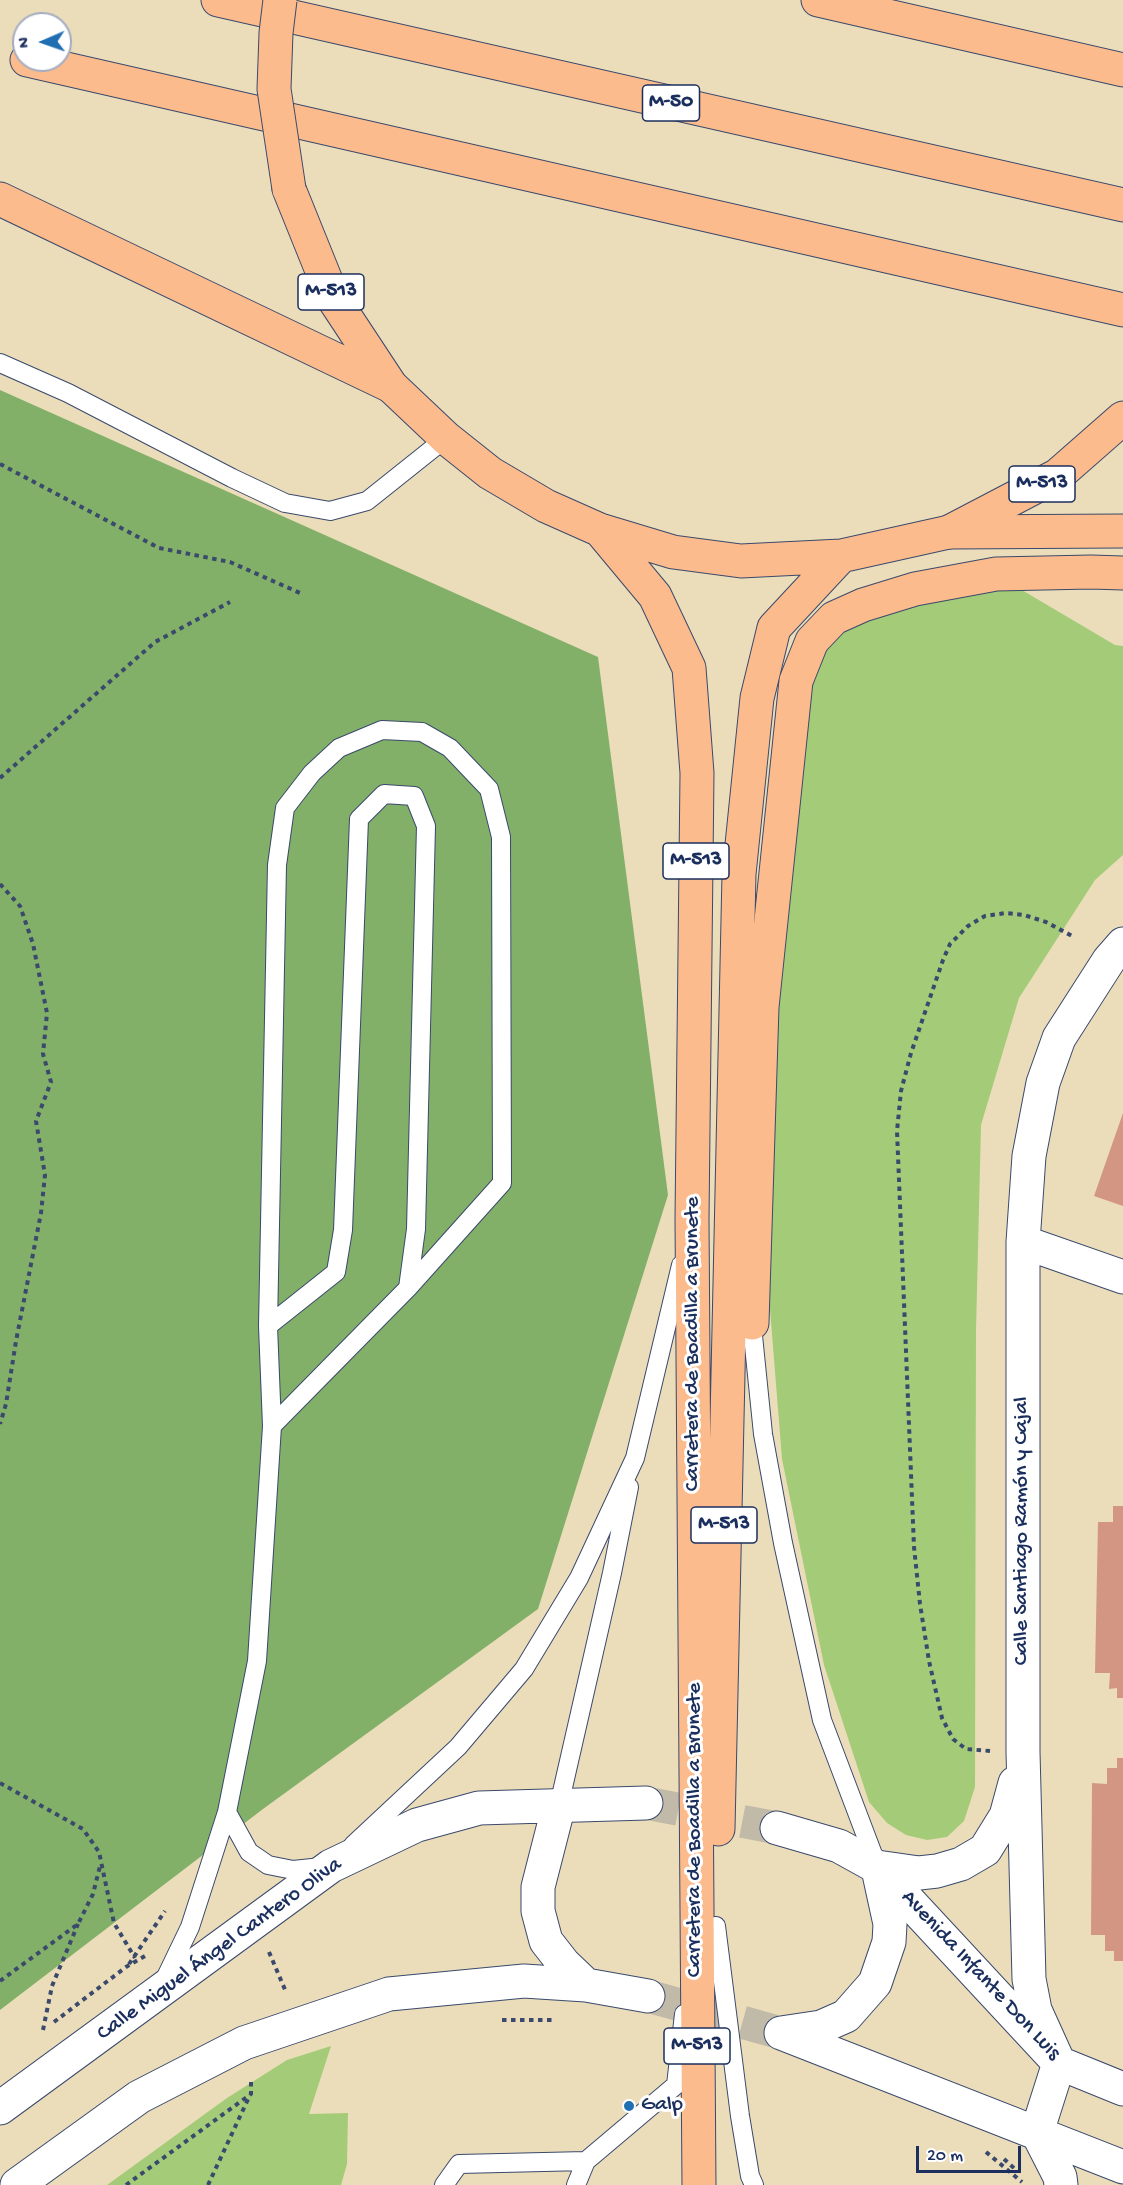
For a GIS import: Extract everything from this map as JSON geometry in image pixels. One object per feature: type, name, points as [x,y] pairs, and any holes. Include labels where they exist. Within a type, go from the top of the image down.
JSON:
[{"type":"main road","name":"M-50","points":[[218,0],[1123,205]]},
{"type":"main road","name":"M-513","points":[[280,0],[274,89],[289,189],[333,298],[391,386],[446,438],[490,473],[546,506],[600,530],[673,552],[741,561],[841,556],[949,532],[1058,475],[1123,418]]},
{"type":"main road","points":[[818,0],[1123,70]]},
{"type":"main road","points":[[72,71],[1123,310]]},
{"type":"main road","points":[[0,199],[391,386]]},
{"type":"main road","name":"Carretera de Boadilla a Brunete","points":[[600,530],[655,596],[689,668],[698,773],[692,1219],[706,1917],[717,2185]]},
{"type":"main road","points":[[949,532],[1123,531]]},
{"type":"main road","name":"Carretera de Boadilla a Brunete","points":[[699,2185],[739,874],[758,698],[774,628],[841,556]]},
{"type":"main road","points":[[752,1323],[762,1007],[796,681],[812,641],[834,618],[863,605],[915,589],[996,574],[1123,573]]},
{"type":"street","name":"Calle Santiago Ramón y Cajal","points":[[1059,2063],[1035,2010],[1029,1979],[1023,1752],[1023,1242],[1029,1156],[1043,1083],[1059,1038],[1109,960],[1123,944]]},
{"type":"street","points":[[1023,1242],[1123,1277]]},
{"type":"street","points":[[777,1828],[839,1846],[877,1867],[919,1873],[937,1871],[961,1864],[985,1850],[1006,1816],[1023,1752]]},
{"type":"street","name":"Calle Miguel Ángel Cantero Oliva","points":[[0,2108],[331,1866],[417,1826],[479,1808],[646,1803]]},
{"type":"street","points":[[559,1805],[537,1887],[538,1911],[546,1941],[564,1964],[586,1985]]},
{"type":"street","points":[[877,1867],[890,1924],[889,1942],[875,1983],[846,2016],[821,2027],[781,2033],[1123,2167]]},
{"type":"street","name":"Avenida Infante Don Luis","points":[[877,1867],[1059,2063],[1123,2088]]},
{"type":"street","points":[[17,2185],[139,2097],[244,2043],[389,1994],[524,1981],[586,1985],[648,1996]]},
{"type":"street","points":[[1059,2063],[1037,2132],[1060,2177],[1061,2185]]},
{"type":"lane","points":[[0,363],[68,393],[285,503],[330,511],[367,501],[446,438]]},
{"type":"lane","points":[[158,1993],[190,1927],[227,1812],[256,1661],[272,1426],[268,1326],[277,865],[285,808],[312,772],[339,748],[382,730],[422,732],[450,748],[489,789],[501,837],[502,1182],[408,1288],[272,1426]]},
{"type":"lane","points":[[268,1326],[336,1272],[343,1230],[359,819],[384,794],[414,796],[426,826],[416,1229],[408,1288]]},
{"type":"lane","points":[[733,1123],[763,1434],[783,1543],[822,1720],[877,1867]]},
{"type":"lane","points":[[559,1805],[610,1584],[635,1458],[692,1219]]},
{"type":"lane","points":[[227,1812],[249,1852],[268,1865],[293,1870],[331,1866],[458,1747],[524,1669],[579,1578],[635,1458]]},
{"type":"lane","points":[[576,2185],[586,2161],[676,2085],[706,1917]]},
{"type":"lane","points":[[706,1917],[750,2176],[754,2185]]},
{"type":"lane","points":[[444,2185],[459,2164],[586,2161]]},
{"type":"path","points":[[0,464],[159,548],[230,562],[300,593]]},
{"type":"path","points":[[0,778],[155,642],[230,602]]},
{"type":"path","points":[[0,884],[20,906],[33,945],[47,1013],[43,1054],[51,1082],[36,1121],[45,1175],[41,1213],[6,1404],[0,1424]]},
{"type":"path","points":[[983,1750],[966,1749],[953,1738],[942,1718],[928,1661],[920,1604],[914,1547],[897,1131],[901,1092],[911,1053],[943,960],[950,944],[968,927],[985,916],[1006,913],[1024,915],[1046,922],[1074,937]]},
{"type":"path","points":[[0,1783],[83,1829],[99,1852],[114,1923],[135,1959]]},
{"type":"path","points":[[43,2030],[52,1986],[93,1894],[101,1863]]},
{"type":"path","points":[[126,1967],[135,1959],[169,1906]]},
{"type":"path","points":[[256,1922],[300,2024]]},
{"type":"path","points":[[0,1981],[78,1924]]},
{"type":"path","points":[[497,2020],[555,2020]]},
{"type":"path","points":[[208,2185],[251,2094],[251,2072]]},
{"type":"path","points":[[126,2185],[251,2094]]},
{"type":"green space","points":[[0,390],[598,657],[668,1195],[538,1609],[263,1809],[0,2010]]},
{"type":"green space","points":[[1010,583],[1115,645],[1123,646],[1123,855],[1095,880],[1019,998],[981,1125],[976,1331],[975,1787],[964,1821],[947,1837],[927,1840],[906,1835],[887,1823],[869,1802],[824,1665],[782,1459],[761,1197],[800,693],[832,634],[891,611]]},
{"type":"green space","points":[[331,2046],[309,2114],[348,2113],[347,2164],[341,2185],[107,2185],[227,2098],[287,2060]]},
{"type":"building","points":[[1123,1113],[1123,1206],[1094,1196]]},
{"type":"building","points":[[1113,1506],[1123,1506],[1123,1698],[1117,1698],[1117,1688],[1109,1689],[1110,1673],[1095,1673],[1098,1522],[1113,1522]]},
{"type":"building","points":[[1117,1758],[1123,1758],[1123,1961],[1114,1961],[1114,1951],[1105,1951],[1105,1935],[1091,1935],[1092,1783],[1107,1784],[1107,1768],[1117,1768]]},
{"type":"tunnel","points":[[646,1803],[777,1828]]},
{"type":"tunnel","points":[[648,1996],[781,2033]]},
{"type":"place","name":"Galp","points":[[629,2106]]}]
